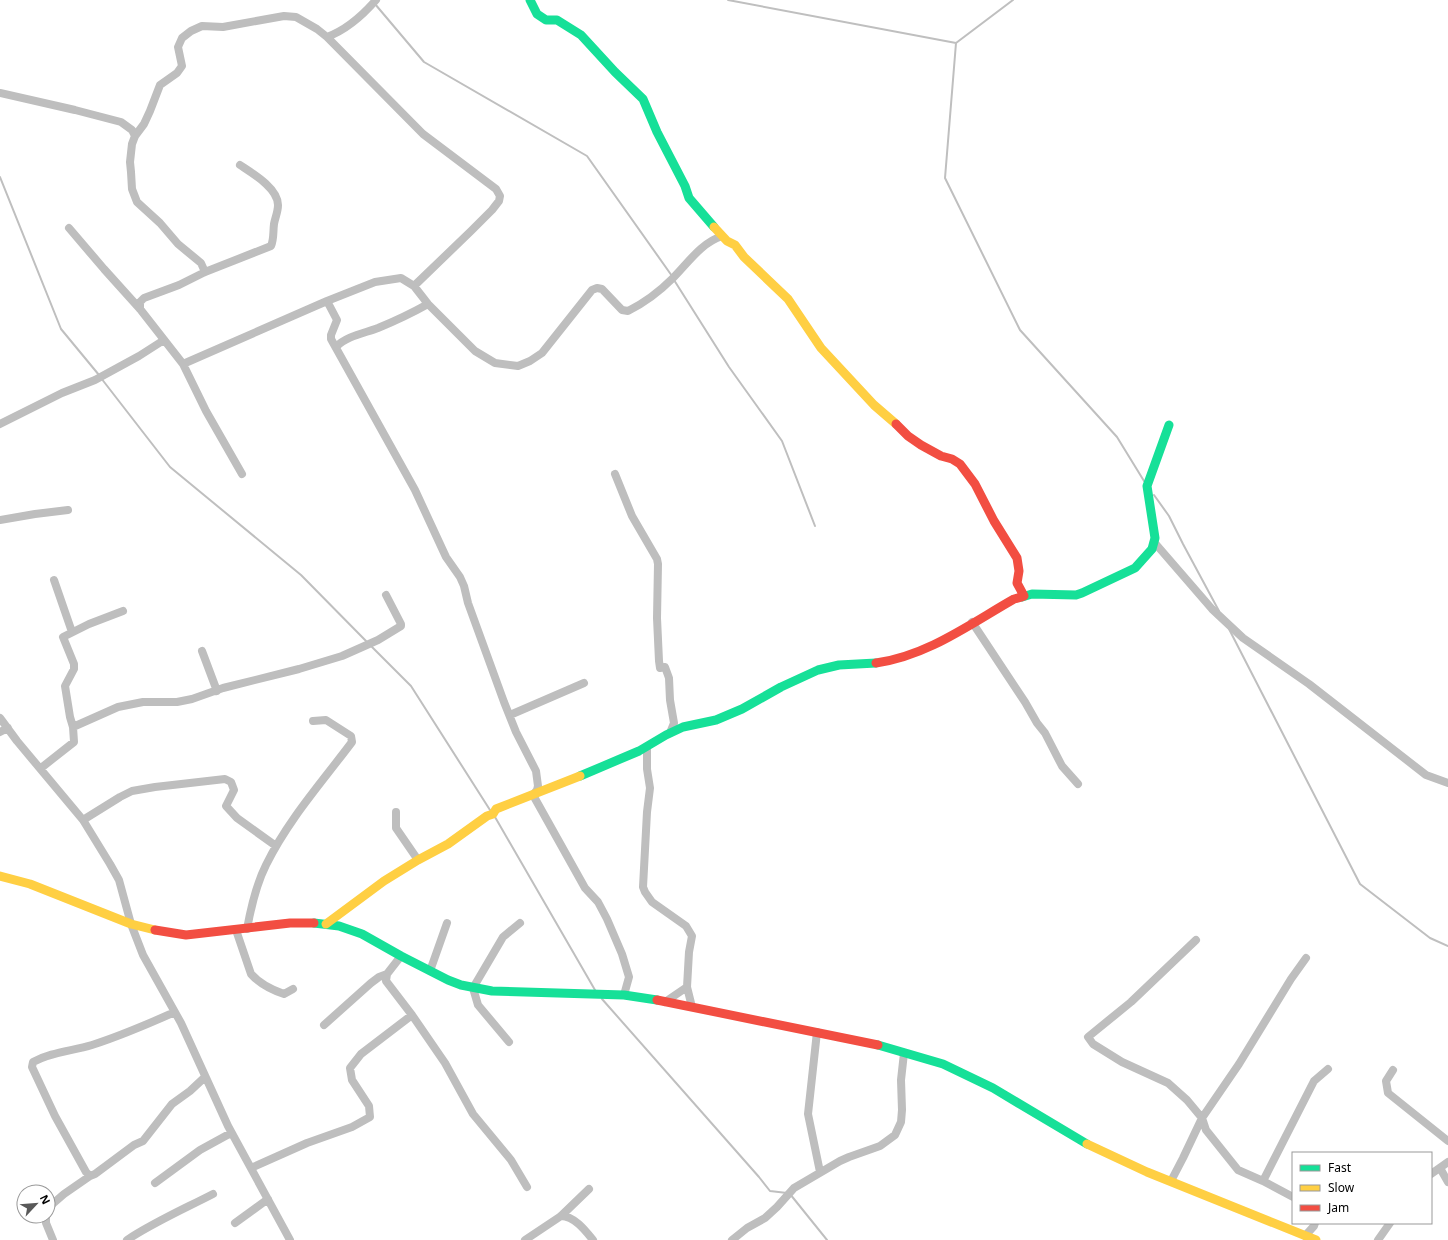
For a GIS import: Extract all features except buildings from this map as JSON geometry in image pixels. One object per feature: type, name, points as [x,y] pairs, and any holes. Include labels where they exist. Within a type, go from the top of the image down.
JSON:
[{"type":"street","points":[[327,37],[336,34],[349,25],[376,0]]},
{"type":"street","points":[[530,0],[537,14],[546,20],[556,20],[581,35],[603,60],[643,99],[657,132],[685,186],[689,198],[722,236],[734,245],[788,299],[821,348],[874,405],[887,415],[908,436],[921,445],[960,464],[975,484],[994,521],[1017,558],[1020,571],[1017,583],[1024,596]]},
{"type":"street","points":[[205,272],[201,263],[178,244],[160,223],[137,202],[134,196],[130,162],[132,144],[135,136],[144,124],[160,85],[176,73],[182,66],[178,47],[182,38],[202,26],[223,27],[284,16],[296,17],[317,29],[327,37],[423,134],[496,189],[500,196],[499,201],[476,226],[414,286]]},
{"type":"street","points":[[0,94],[75,110],[121,122],[132,130],[135,136]]},
{"type":"street","points":[[140,309],[140,302],[144,298],[179,285],[205,272],[270,246],[273,241],[273,231],[278,204],[274,194],[264,181],[240,165]]},
{"type":"street","points":[[69,228],[104,270],[140,309],[183,364],[206,410],[242,474]]},
{"type":"street","points":[[183,364],[327,301],[375,282],[401,278],[414,286],[428,304],[475,351],[495,363],[518,366],[530,361],[542,353],[592,290],[597,288],[602,289],[622,310],[628,311],[635,308],[663,287],[699,251],[722,236]]},
{"type":"street","points":[[327,301],[337,320],[331,335],[331,339],[415,490],[446,557],[460,577],[464,586],[468,603],[516,732],[536,771],[538,786],[533,795]]},
{"type":"street","points":[[336,347],[339,343],[406,316],[428,304]]},
{"type":"street","points":[[0,424],[62,393],[95,380],[139,356],[164,340]]},
{"type":"street","points":[[326,924],[357,900],[418,860],[448,844],[487,816],[493,814],[496,809],[572,780],[647,747],[683,727],[716,720],[728,715],[752,704],[781,687],[818,670],[839,664],[878,663],[915,654],[936,644],[1014,599],[1032,594],[1076,594],[1088,591],[1135,568],[1148,554],[1154,542],[1153,518],[1147,486],[1169,424]]},
{"type":"street","points":[[615,474],[632,516],[657,559],[659,661],[660,668],[665,667],[669,678],[670,700],[674,723],[670,733]]},
{"type":"street","points":[[0,520],[68,510]]},
{"type":"street","points":[[1154,542],[1217,614],[1243,638],[1310,684],[1426,775],[1448,783]]},
{"type":"street","points":[[54,580],[72,632]]},
{"type":"street","points":[[73,727],[118,706],[143,702],[185,700],[342,656],[378,640],[401,626],[386,595]]},
{"type":"street","points":[[41,768],[74,742],[73,727],[65,686],[74,669],[74,664],[63,637],[123,610]]},
{"type":"street","points":[[972,622],[1045,733],[1062,766],[1078,784]]},
{"type":"street","points":[[202,651],[217,691]]},
{"type":"street","points":[[510,715],[584,683]]},
{"type":"street","points":[[0,718],[4,730],[41,768],[83,820],[98,842],[119,880],[130,924],[143,955],[175,1012],[231,1133],[290,1240]]},
{"type":"street","points":[[247,929],[250,909],[257,888],[266,865],[276,846],[287,828],[352,742],[351,736],[326,720],[313,721]]},
{"type":"street","points":[[647,747],[647,769],[650,788],[647,812],[643,887],[652,902],[686,926],[692,936],[689,952],[687,987],[692,1007]]},
{"type":"street","points":[[83,820],[120,796],[132,791],[225,779],[231,782],[234,790],[226,806],[237,818],[276,846]]},
{"type":"street","points":[[533,795],[584,888],[598,902],[607,919],[622,954],[629,977],[624,995]]},
{"type":"street","points":[[396,812],[396,828],[418,860]]},
{"type":"street","points":[[0,876],[30,884],[130,924],[148,929],[186,935],[290,923],[315,923],[339,926],[362,934],[401,956],[461,986],[492,991],[624,995],[817,1032],[904,1053],[943,1064],[986,1084],[1086,1142],[1147,1172],[1296,1236],[1305,1236],[1316,1240]]},
{"type":"street","points":[[430,971],[447,923]]},
{"type":"street","points":[[509,1042],[478,1005],[473,988],[503,937],[520,923]]},
{"type":"street","points":[[236,930],[251,974],[258,981],[284,994],[293,989]]},
{"type":"street","points":[[1196,940],[1131,1002],[1088,1037],[1093,1044],[1122,1062],[1168,1084],[1187,1100],[1202,1118],[1206,1130],[1238,1170],[1264,1181],[1292,1196]]},
{"type":"street","points":[[324,1025],[375,980],[387,974],[401,956]]},
{"type":"street","points":[[1170,1181],[1184,1158],[1202,1118],[1239,1064],[1291,979],[1306,958]]},
{"type":"street","points":[[387,974],[386,981],[412,1015],[445,1063],[473,1114],[511,1160],[527,1187]]},
{"type":"street","points":[[665,1002],[687,987]]},
{"type":"street","points":[[90,1176],[86,1172],[55,1116],[32,1067],[33,1062],[54,1054],[90,1046],[134,1031],[175,1012]]},
{"type":"street","points":[[251,1168],[301,1145],[352,1127],[370,1117],[369,1106],[352,1080],[350,1068],[361,1054],[412,1015]]},
{"type":"street","points":[[817,1032],[808,1114],[820,1172]]},
{"type":"street","points":[[732,1240],[747,1228],[765,1218],[794,1188],[849,1157],[880,1146],[895,1135],[901,1122],[901,1080],[904,1053]]},
{"type":"street","points":[[1264,1181],[1314,1081],[1328,1069]]},
{"type":"street","points":[[1393,1070],[1386,1081],[1388,1093],[1448,1141]]},
{"type":"street","points":[[56,1201],[134,1145],[143,1141],[172,1104],[190,1091],[205,1076]]},
{"type":"street","points":[[155,1183],[200,1150],[231,1133]]},
{"type":"street","points":[[1432,1173],[1448,1162]]},
{"type":"street","points":[[1440,1168],[1448,1182]]},
{"type":"street","points":[[525,1240],[561,1216],[589,1189]]},
{"type":"street","points":[[127,1240],[155,1222],[213,1194]]},
{"type":"street","points":[[235,1223],[268,1199]]},
{"type":"street","points":[[561,1216],[567,1216],[573,1219],[590,1239]]},
{"type":"street","points":[[46,1224],[53,1240]]},
{"type":"street","points":[[1305,1236],[1315,1224]]},
{"type":"street","points":[[1378,1240],[1389,1224]]},
{"type":"waterway","points":[[728,0],[956,43],[1013,0]]},
{"type":"waterway","points":[[375,4],[424,62],[587,156],[672,276]]},
{"type":"waterway","points":[[956,43],[945,178],[1020,330],[1117,437],[1144,481]]},
{"type":"waterway","points":[[0,177],[61,329],[99,375]]},
{"type":"waterway","points":[[674,280],[729,367],[782,441],[815,526]]},
{"type":"waterway","points":[[101,378],[170,467],[301,575],[368,643]]},
{"type":"waterway","points":[[1154,495],[1169,516],[1219,611]]},
{"type":"waterway","points":[[1229,629],[1360,884],[1430,938],[1448,946]]},
{"type":"waterway","points":[[371,646],[411,686],[490,810]]},
{"type":"waterway","points":[[495,817],[595,990]]},
{"type":"waterway","points":[[602,999],[770,1191],[787,1193]]},
{"type":"waterway","points":[[790,1194],[827,1240]]},
{"type":"traffic: fast","points":[[530,0],[537,14],[546,20],[557,20],[581,35],[615,72],[643,99],[657,132],[685,186],[689,198],[714,227]]},
{"type":"traffic: fast","points":[[1022,597],[1032,594],[1076,595],[1082,593],[1135,568],[1152,549],[1155,538],[1147,486],[1169,425]]},
{"type":"traffic: fast","points":[[580,776],[639,751],[683,727],[716,720],[742,709],[781,687],[818,670],[839,665],[876,663]]},
{"type":"traffic: fast","points":[[314,923],[339,926],[362,934],[401,956],[461,985],[492,991],[624,995],[657,1000]]},
{"type":"traffic: fast","points":[[878,1045],[943,1064],[993,1088],[1087,1144]]},
{"type":"traffic: slow","points":[[714,227],[727,241],[735,245],[744,257],[788,299],[821,348],[874,405],[896,424]]},
{"type":"traffic: slow","points":[[326,924],[384,881],[448,844],[487,816],[493,814],[496,809],[580,776]]},
{"type":"traffic: slow","points":[[0,876],[30,884],[131,924],[155,930]]},
{"type":"traffic: slow","points":[[1087,1144],[1147,1172],[1316,1240]]},
{"type":"traffic: jam","points":[[896,424],[908,436],[921,445],[960,464],[975,484],[994,521],[1017,558],[1019,571],[1017,583],[1024,596]]},
{"type":"traffic: jam","points":[[876,663],[913,654],[948,638],[1014,599],[1022,597]]},
{"type":"traffic: jam","points":[[155,930],[186,935],[290,923],[314,923]]},
{"type":"traffic: jam","points":[[657,1000],[878,1045]]}]
